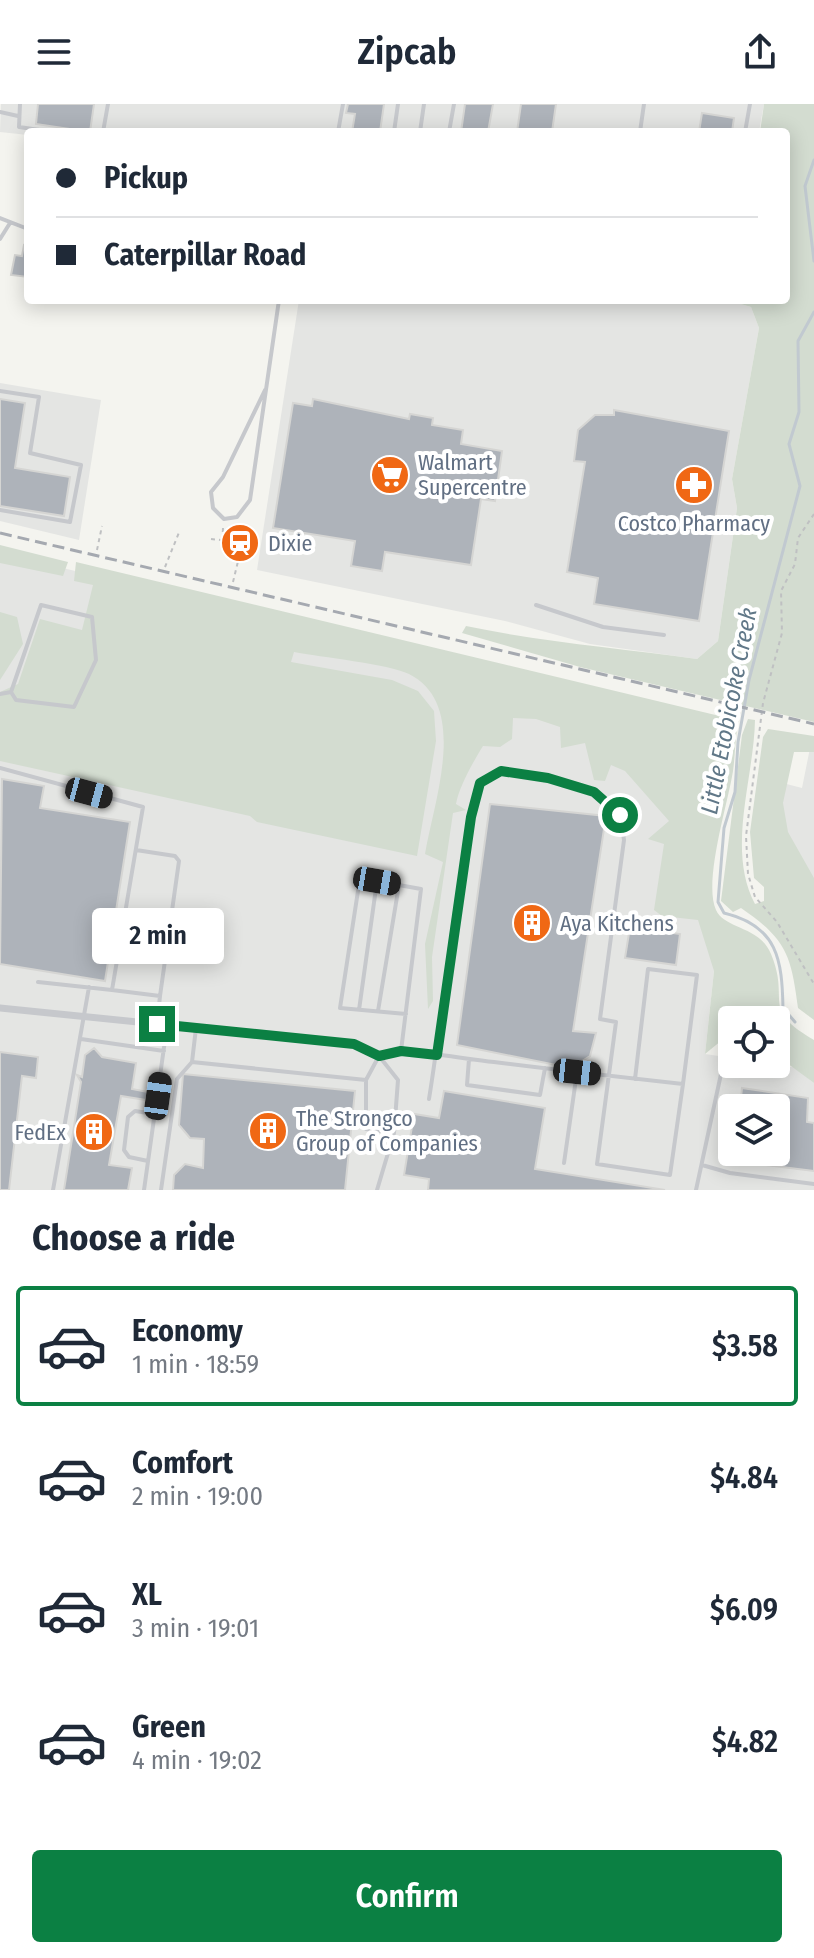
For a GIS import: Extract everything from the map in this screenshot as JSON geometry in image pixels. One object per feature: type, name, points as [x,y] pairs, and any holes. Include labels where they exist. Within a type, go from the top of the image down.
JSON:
[{"type":"street","points":[[0,1008],[354,1044],[379,1056]]},
{"type":"lane","points":[[20,104],[19,127],[26,128]]},
{"type":"lane","points":[[104,128],[108,104]]},
{"type":"lane","points":[[339,128],[343,104]]},
{"type":"lane","points":[[395,128],[398,104]]},
{"type":"lane","points":[[421,128],[424,104]]},
{"type":"lane","points":[[450,128],[454,104]]},
{"type":"lane","points":[[641,128],[644,104]]},
{"type":"lane","points":[[746,128],[750,104]]},
{"type":"lane","points":[[0,112],[18,116]]},
{"type":"lane","points":[[0,218],[24,228]]},
{"type":"lane","points":[[0,239],[10,223]]},
{"type":"lane","points":[[265,390],[223,477],[211,492],[213,508],[224,519],[237,517],[250,500],[278,304]]},
{"type":"lane","points":[[0,391],[39,397],[30,453],[81,465],[70,522],[0,510]]},
{"type":"lane","points":[[41,605],[92,617],[96,660],[74,707],[16,700],[11,692],[41,605]]},
{"type":"lane","points":[[536,605],[603,627],[664,635]]},
{"type":"lane","points":[[0,694],[11,692]]},
{"type":"lane","points":[[0,768],[143,807],[112,990]]},
{"type":"lane","points":[[429,1099],[471,817],[480,783],[501,771],[548,778],[594,792],[620,815],[624,840],[600,1019],[616,1022],[597,1164],[670,1175],[697,975],[648,969],[635,1079]]},
{"type":"lane","points":[[136,850],[178,857],[157,1024]]},
{"type":"lane","points":[[401,1051],[406,1014],[421,889],[360,878],[340,1008],[406,1014]]},
{"type":"lane","points":[[359,1010],[377,881]]},
{"type":"lane","points":[[378,1011],[399,885]]},
{"type":"lane","points":[[38,982],[160,996]]},
{"type":"lane","points":[[53,1190],[89,987]]},
{"type":"lane","points":[[144,1190],[167,1025]]},
{"type":"lane","points":[[161,1190],[177,1079],[192,1062],[196,1028]]},
{"type":"lane","points":[[81,1039],[164,1051]]},
{"type":"lane","points":[[394,1133],[366,1129],[366,1080],[379,1056],[401,1051],[683,1084]]},
{"type":"lane","points":[[377,1190],[394,1133],[398,1080],[379,1056]]},
{"type":"lane","points":[[469,1059],[467,1085],[540,1095],[545,1068]]},
{"type":"lane","points":[[192,1062],[366,1080]]},
{"type":"lane","points":[[564,1163],[577,1072]]},
{"type":"lane","points":[[696,1190],[720,1078]]},
{"type":"lane","points":[[148,1161],[129,1157],[124,1150],[128,1117],[135,1111],[155,1114]]},
{"type":"lane","points":[[702,1165],[730,1173],[814,1184]]},
{"type":"path","points":[[814,514],[798,538],[795,564],[781,591],[782,633],[763,703],[746,836],[748,874],[755,897],[777,922],[814,984]]},
{"type":"path","points":[[224,519],[221,540],[226,550],[239,555],[233,582]]},
{"type":"path","points":[[97,550],[102,526]]},
{"type":"path","points":[[165,567],[180,530]]},
{"type":"path","points":[[211,539],[221,540]]},
{"type":"shaded area","points":[[1,104],[764,104],[760,128],[24,128],[24,135],[0,132]]},
{"type":"shaded area","points":[[764,104],[814,104],[814,722],[580,667],[462,633],[466,626],[552,641],[697,659],[718,641],[737,508],[732,479],[759,328],[751,307],[741,304],[790,304],[790,128],[761,128]]},
{"type":"shaded area","points":[[298,304],[741,304],[751,307],[759,328],[732,479],[737,508],[718,641],[697,659],[590,644],[505,621],[257,570]]},
{"type":"shaded area","points":[[0,383],[101,400],[79,540],[0,521]]},
{"type":"shaded area","points":[[0,545],[68,562],[63,576],[0,563]]},
{"type":"shaded area","points":[[0,553],[702,721],[714,971],[705,1054],[718,1056],[718,1078],[790,1078],[790,1067],[794,1067],[814,1083],[814,1190],[0,1190]]},
{"type":"shaded area","points":[[76,562],[728,718],[737,728],[733,771],[714,862],[713,897],[720,916],[766,945],[776,970],[780,1006],[718,1006],[718,1043],[705,1054],[714,971],[698,920],[662,916],[654,910],[664,844],[648,839],[669,821],[625,771],[611,765],[605,781],[594,780],[585,743],[561,748],[560,727],[536,719],[513,718],[512,739],[500,747],[483,746],[463,782],[456,804],[466,810],[453,813],[432,957],[433,1001],[428,1009],[425,944],[443,862],[425,854],[440,781],[443,730],[438,708],[428,688],[399,670],[294,652],[291,662],[392,680],[418,691],[434,711],[436,741],[417,856],[0,761],[0,692],[18,684],[40,619],[82,630],[93,585],[74,581]]},
{"type":"shaded area","points":[[0,612],[17,617],[23,644],[0,680]]},
{"type":"shaded area","points":[[748,719],[755,720],[754,743],[742,837],[747,883],[755,904],[764,901],[764,887],[754,878],[750,832],[763,737],[768,729],[814,736],[814,752],[794,752],[783,803],[788,832],[814,878],[814,1020],[798,1008],[789,961],[777,939],[741,908],[733,912],[721,901],[742,735]]},
{"type":"shaded area","points":[[814,747],[814,906],[794,905],[771,780],[802,788],[810,748]]},
{"type":"shaded area","points":[[790,1023],[814,1040],[814,1083],[790,1065]]},
{"type":"building","points":[[38,104],[94,104],[91,128],[36,124]]},
{"type":"building","points":[[348,104],[384,104],[381,128],[353,128],[355,114],[346,113]]},
{"type":"building","points":[[465,104],[493,104],[489,128],[462,128]]},
{"type":"building","points":[[521,104],[556,104],[553,128],[518,128]]},
{"type":"building","points":[[702,113],[734,118],[733,128],[700,128]]},
{"type":"building","points":[[24,245],[24,277],[11,275],[15,255],[22,256]]},
{"type":"building","points":[[0,399],[25,403],[15,468],[70,477],[64,516],[0,506]]},
{"type":"building","name":"Walmart Supercentre","points":[[313,399],[409,419],[410,414],[433,418],[432,425],[463,430],[461,444],[502,451],[495,501],[481,499],[471,565],[385,552],[382,571],[351,566],[355,541],[273,528],[293,403],[312,406]]},
{"type":"building","points":[[614,410],[729,431],[699,621],[594,604],[598,578],[567,572],[585,462],[574,461],[578,430],[595,415],[614,415]]},
{"type":"building","points":[[233,531],[253,536],[249,555],[229,550]]},
{"type":"building","points":[[2,779],[44,786],[40,808],[130,822],[105,981],[0,964]]},
{"type":"building","name":"Aya Kitchens","points":[[490,804],[606,816],[573,1031],[596,1033],[590,1056],[571,1068],[457,1045]]},
{"type":"building","points":[[630,927],[680,934],[676,965],[625,958]]},
{"type":"building","name":"FedEx","points":[[94,1048],[102,1057],[136,1063],[132,1089],[148,1092],[146,1100],[121,1096],[109,1165],[132,1168],[128,1190],[64,1190],[81,1082],[77,1075],[82,1077],[85,1055]]},
{"type":"building","points":[[0,1052],[38,1057],[36,1078],[22,1076],[9,1190],[0,1190]]},
{"type":"building","name":"The Strongco Group of Companies","points":[[183,1074],[355,1091],[345,1190],[173,1190],[174,1175],[185,1164],[203,1168],[204,1139],[190,1138],[179,1125]]},
{"type":"building","points":[[742,1088],[782,1094],[741,1094]]},
{"type":"building","points":[[444,1091],[545,1108],[535,1169],[665,1190],[428,1190],[429,1179],[404,1175],[414,1114],[439,1118]]},
{"type":"building","points":[[790,1095],[808,1098],[807,1122],[814,1123],[814,1171],[774,1166],[790,1166]]},
{"type":"waterway","name":"Little Etobicoke Creek","points":[[814,160],[805,186],[814,261]]},
{"type":"waterway","name":"Little Etobicoke Creek","points":[[795,1022],[783,1008],[778,960],[766,936],[742,919],[724,913],[718,902],[724,828],[735,792],[738,742],[749,680],[800,486],[789,444],[799,412],[798,341],[814,312]]},
{"type":"railway","points":[[0,533],[814,724]]},
{"type":"place","name":"Walmart Supercentre","points":[[390,475]]},
{"type":"place","name":"Costco Pharmacy","points":[[694,485]]},
{"type":"place","name":"Dixie","points":[[240,543]]},
{"type":"place","name":"Aya Kitchens","points":[[532,923]]},
{"type":"place","name":"The Strongco Group of Companies","points":[[268,1131]]},
{"type":"place","name":"FedEx","points":[[94,1132]]},
{"type":"route","points":[[157,1024],[354,1044],[379,1056],[401,1051],[437,1055],[471,817],[480,783],[487,776],[501,771],[548,778],[594,792],[620,815]]}]
